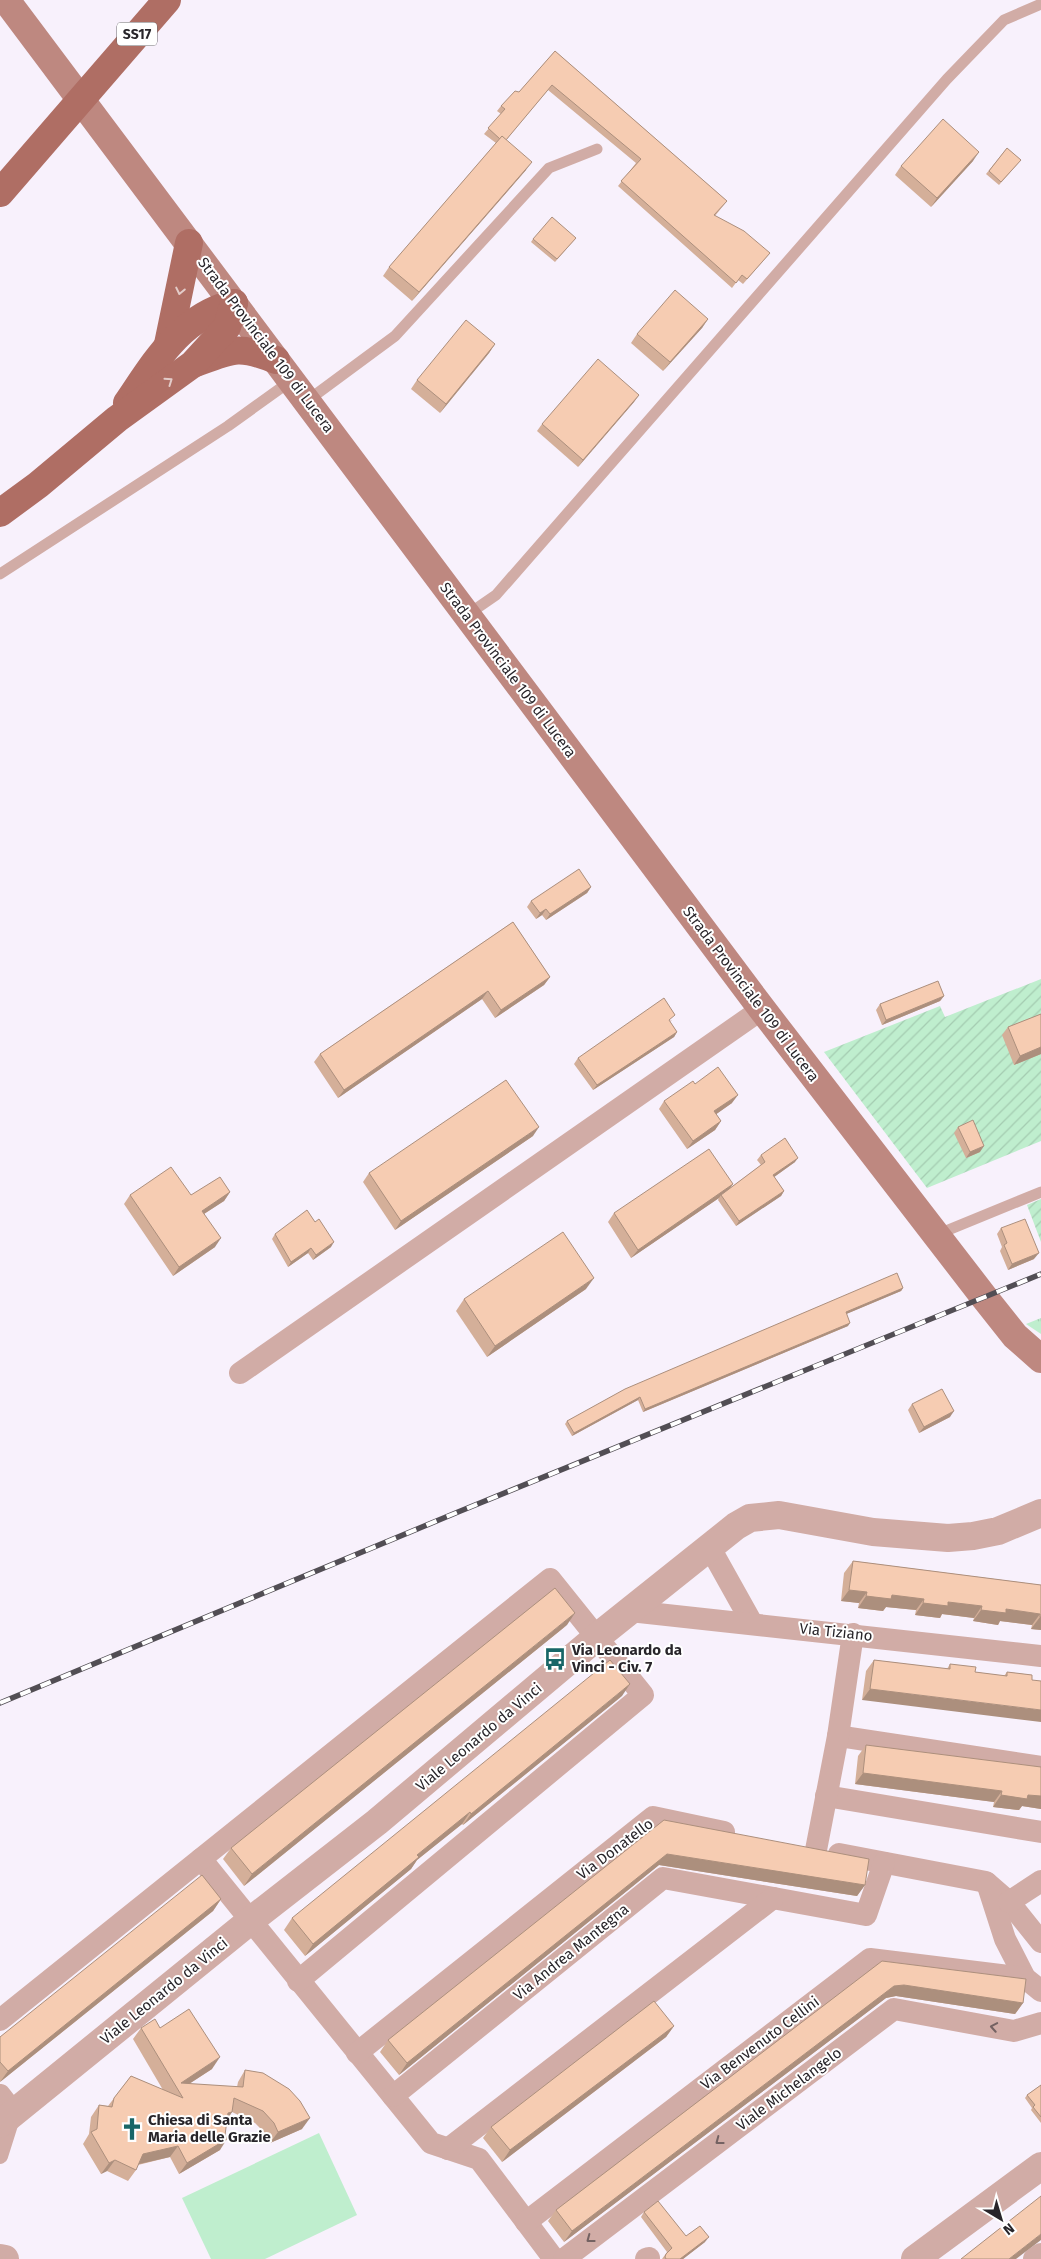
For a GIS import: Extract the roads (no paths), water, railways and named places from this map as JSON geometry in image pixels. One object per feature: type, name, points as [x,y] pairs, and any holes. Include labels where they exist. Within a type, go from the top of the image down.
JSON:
[{"type":"main road","name":"Strada Provinciale 109 di Lucera","points":[[6,0],[762,1009],[1015,1336],[1041,1359]]},
{"type":"main road","name":"SS17","points":[[0,193],[167,0]]},
{"type":"main road","points":[[168,344],[189,243]]},
{"type":"main road","points":[[117,418],[168,344],[200,317],[218,307],[234,303]]},
{"type":"main road","points":[[0,513],[38,485],[117,418],[193,364],[227,327],[234,303]]},
{"type":"main road","points":[[193,364],[229,350],[252,350],[292,380]]},
{"type":"street","points":[[240,1372],[762,1009]]},
{"type":"street","points":[[1015,1336],[1041,1371]]},
{"type":"street","name":"Viale Leonardo da Vinci","points":[[5,2111],[377,1822],[709,1546],[750,1518],[764,1515],[779,1515],[873,1532],[948,1538],[998,1531],[1041,1513]]},
{"type":"street","points":[[709,1546],[752,1623]]},
{"type":"street","points":[[0,2020],[550,1579],[642,1695],[298,1981]]},
{"type":"street","name":"Via Tiziano","points":[[630,1611],[1041,1656]]},
{"type":"street","points":[[853,1634],[838,1736],[826,1796],[807,1848],[986,1882],[1009,1902],[1041,1942]]},
{"type":"street","points":[[838,1736],[1041,1767]]},
{"type":"street","points":[[826,1796],[1041,1832]]},
{"type":"street","name":"Via Donatello","points":[[357,2053],[652,1817],[749,1836]]},
{"type":"street","points":[[200,1859],[431,2143],[479,2159],[554,2259]]},
{"type":"street","name":"Via Andrea Mantegna","points":[[393,2096],[663,1878],[866,1915],[884,1863]]},
{"type":"street","points":[[1009,1902],[1041,1881]]},
{"type":"street","points":[[986,1882],[1005,1939],[1033,1985]]},
{"type":"street","points":[[448,2149],[773,1898]]},
{"type":"street","name":"Via Benvenuto Cellini","points":[[526,2222],[870,1959],[1033,1985]]},
{"type":"street","name":"Viale Michelangelo","points":[[564,2259],[894,2009],[1014,2031],[1041,2023]]},
{"type":"street","points":[[0,2156],[5,2111]]},
{"type":"street","points":[[915,2259],[1041,2166]]},
{"type":"street","points":[[1034,2259],[1041,2254]]},
{"type":"street","points":[[0,2258],[6,2259]]},
{"type":"lane","points":[[467,615],[496,594],[947,79],[1004,20],[1041,4]]},
{"type":"lane","points":[[0,574],[228,426],[292,380],[395,336],[548,168],[597,149]]},
{"type":"lane","points":[[936,1235],[1041,1192]]},
{"type":"railway","points":[[0,1703],[458,1512],[1041,1274]]},
{"type":"place","name":"Via Leonardo da Vinci - Civ. 7","points":[[555,1659]]},
{"type":"place","name":"Chiesa di Santa Maria delle Grazie","points":[[132,2129]]}]
